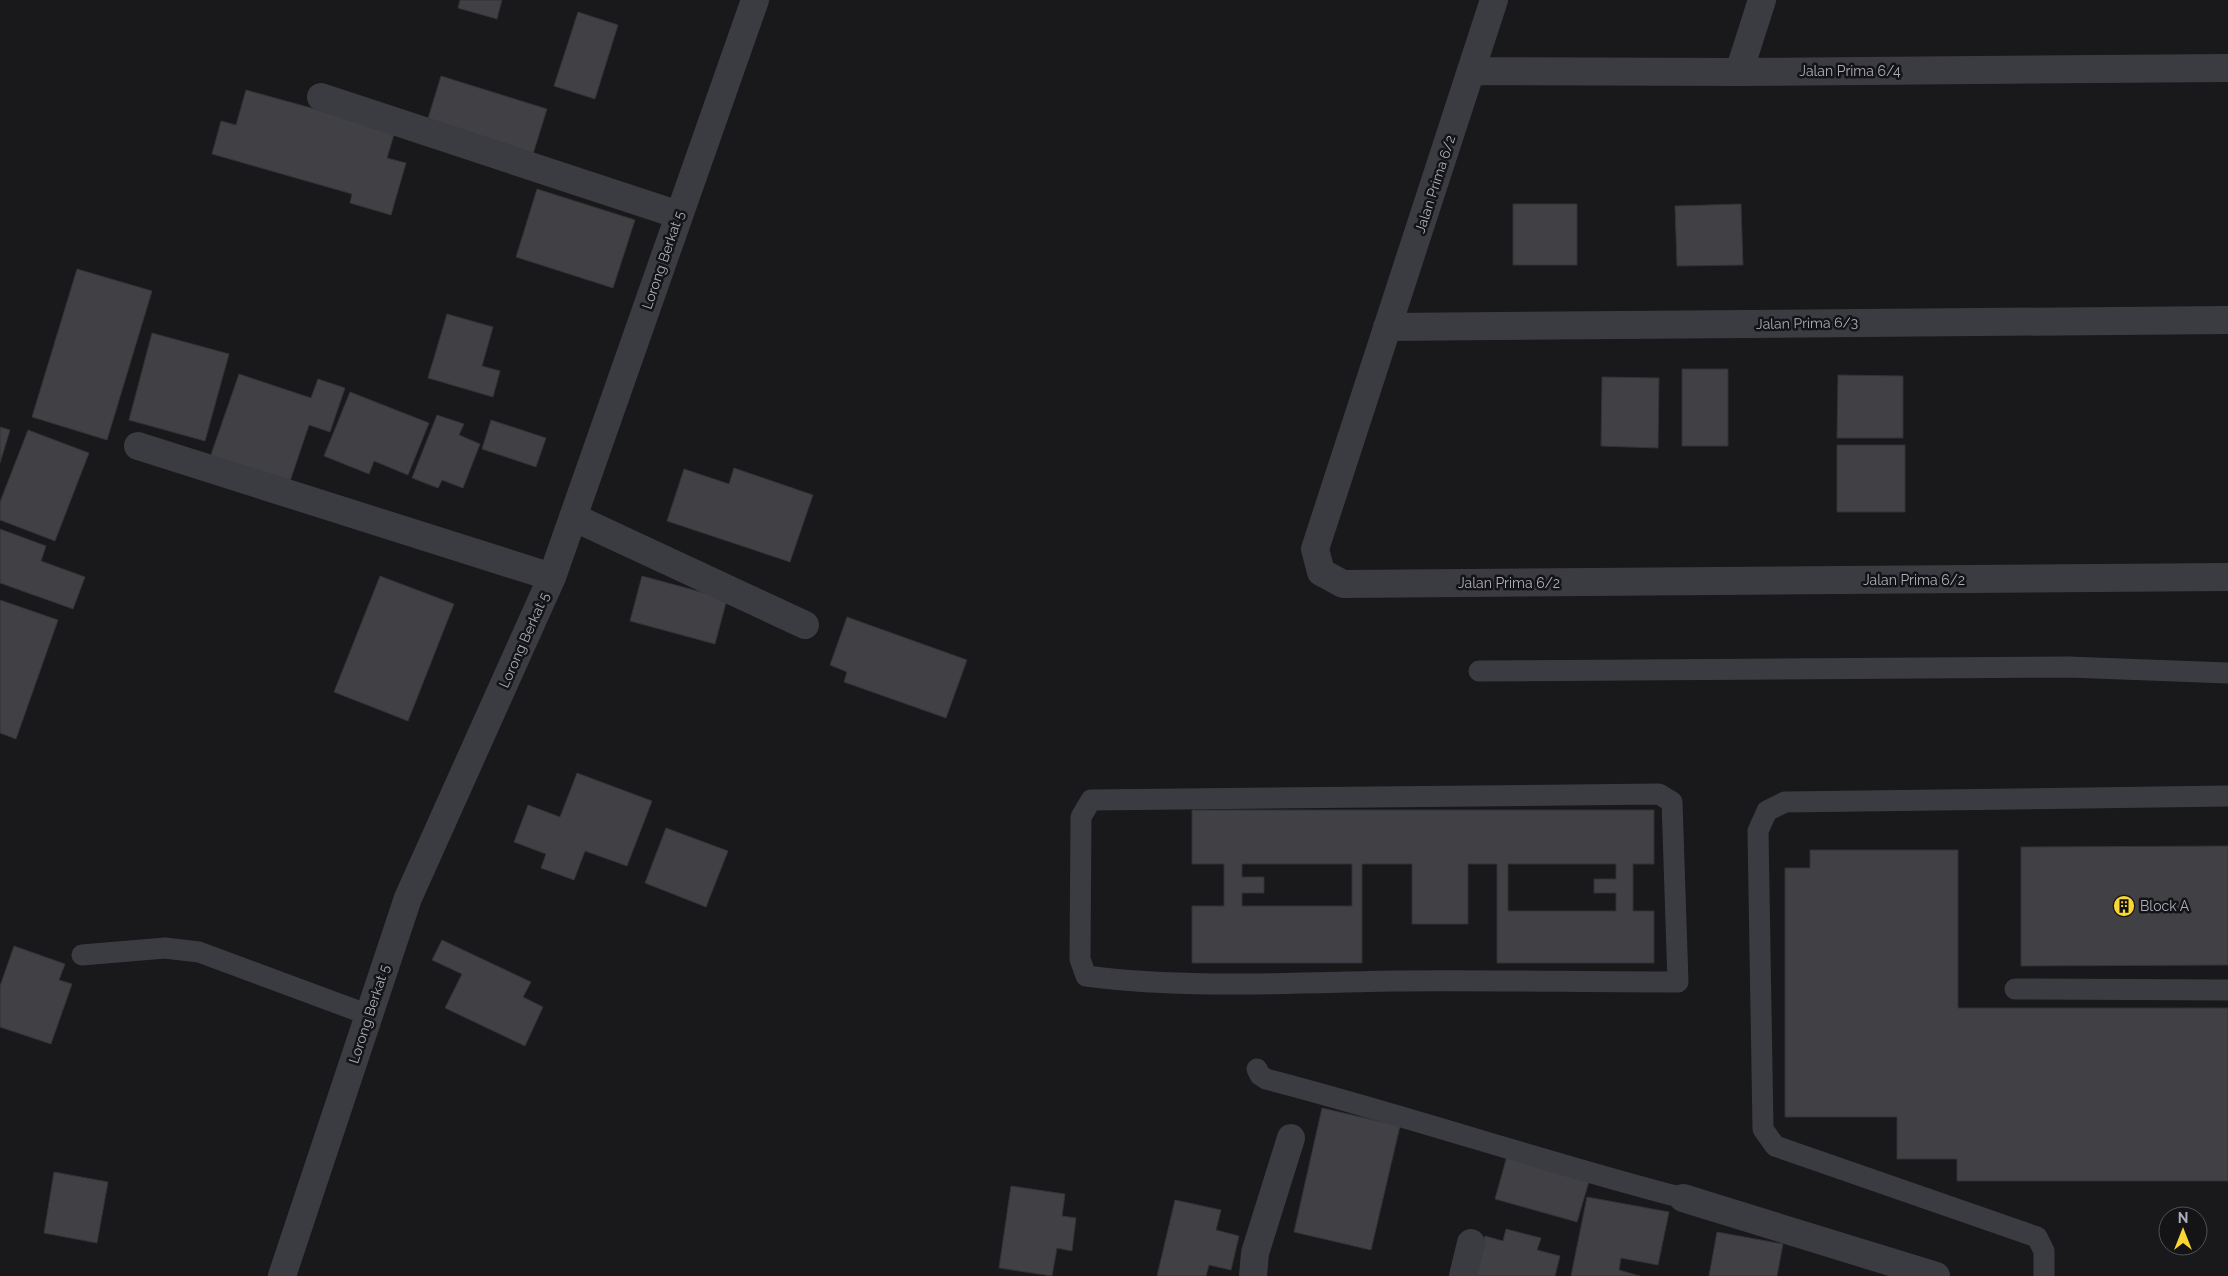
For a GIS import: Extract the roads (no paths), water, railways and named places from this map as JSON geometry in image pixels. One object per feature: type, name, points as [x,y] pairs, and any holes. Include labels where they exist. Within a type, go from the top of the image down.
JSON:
[{"type":"street","name":"Lorong Berkat 5","points":[[282,1276],[408,898],[552,577],[755,0]]},
{"type":"street","name":"Jalan Prima 6/2","points":[[1494,0],[1315,549],[1321,572],[1343,584],[2228,577]]},
{"type":"street","points":[[1739,72],[1762,0]]},
{"type":"street","name":"Jalan Prima 6/4","points":[[1472,71],[1739,72],[2228,68]]},
{"type":"street","points":[[321,97],[679,215]]},
{"type":"street","name":"Jalan Prima 6/3","points":[[1387,327],[2228,320]]},
{"type":"street","points":[[138,446],[552,577]]},
{"type":"street","points":[[573,517],[805,625]]},
{"type":"street","points":[[1252,1276],[1255,1253],[1291,1138]]},
{"type":"street","points":[[1683,1198],[1936,1276]]},
{"type":"street","points":[[1462,1276],[1471,1243]]},
{"type":"lane","points":[[1479,671],[2068,667],[2228,673]]},
{"type":"lane","points":[[1659,794],[1672,802],[1678,982],[1429,981],[1256,984],[1132,982],[1086,976],[1080,959],[1081,817],[1091,800],[1659,794]]},
{"type":"lane","points":[[2044,1276],[2044,1251],[2037,1237],[1775,1146],[1763,1129],[1758,831],[1767,811],[1785,802],[2228,796]]},
{"type":"lane","points":[[82,955],[165,948],[199,952],[369,1015]]},
{"type":"lane","points":[[2015,989],[2228,990]]},
{"type":"lane","points":[[1258,1069],[1260,1074],[1266,1079],[1355,1102],[1603,1178],[1683,1198]]},
{"type":"place","name":"Block A","points":[[2124,906]]}]
